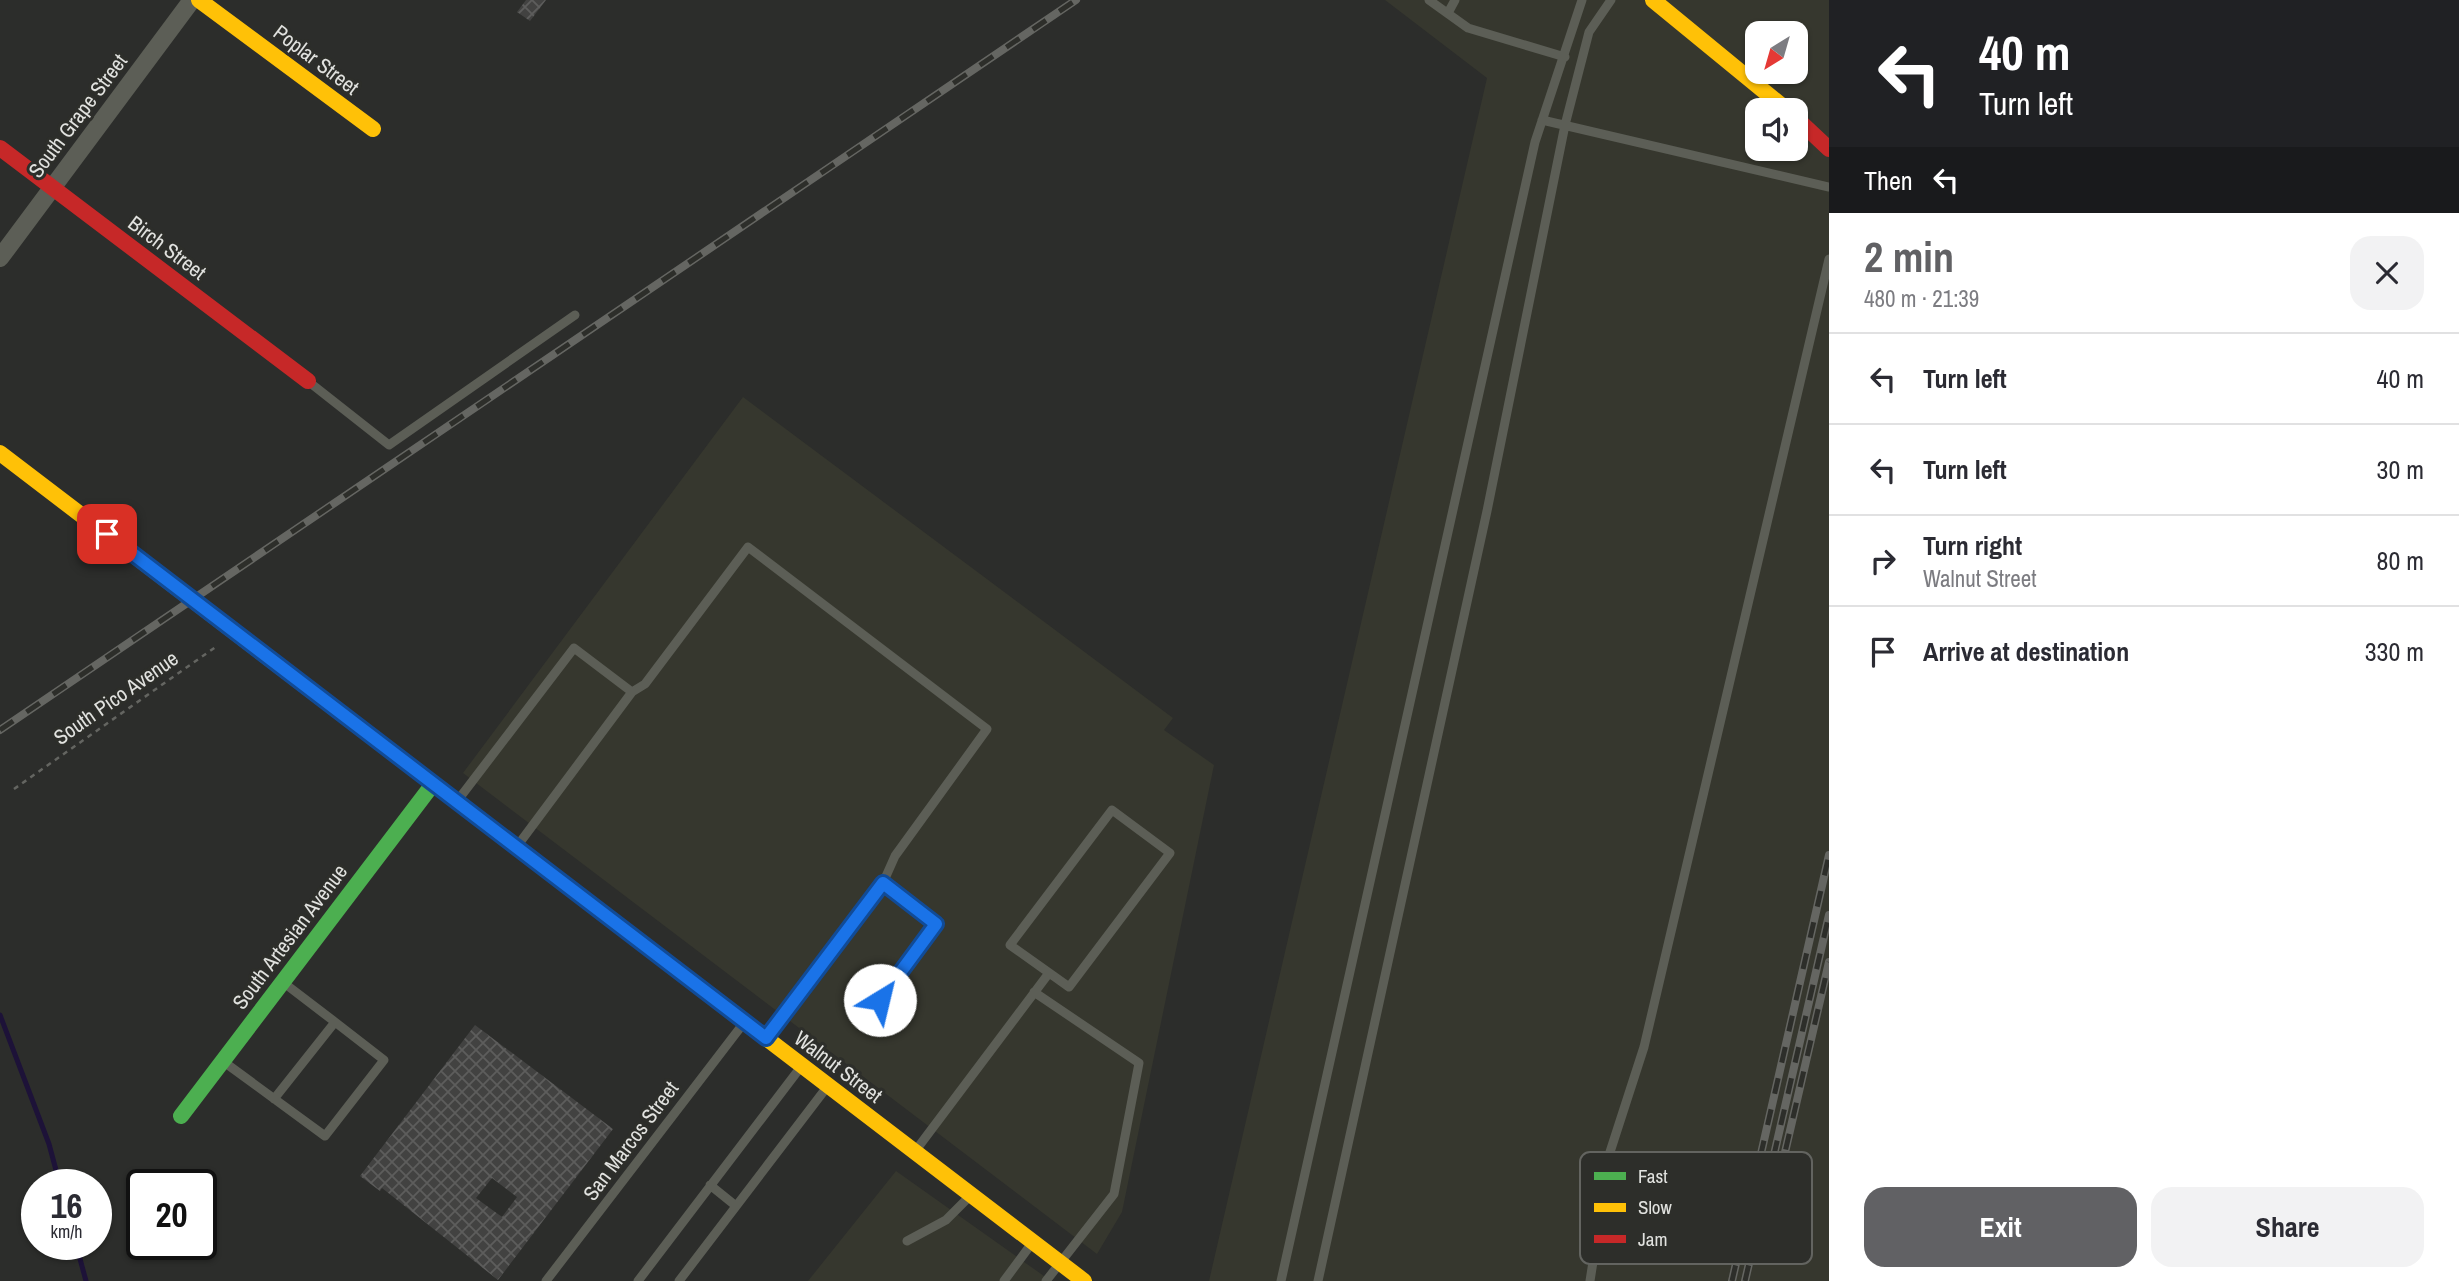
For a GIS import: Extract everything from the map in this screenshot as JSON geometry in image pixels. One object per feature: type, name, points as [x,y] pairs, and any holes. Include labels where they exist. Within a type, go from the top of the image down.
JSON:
[{"type":"street","name":"South Grape Street","points":[[0,258],[192,0]]},
{"type":"street","name":"Poplar Street","points":[[200,0],[373,129]]},
{"type":"street","points":[[1653,0],[1774,98]]},
{"type":"street","points":[[1808,129],[1829,149]]},
{"type":"street","name":"Birch Street","points":[[0,148],[307,381]]},
{"type":"street","name":"Walnut Street","points":[[0,453],[1084,1281]]},
{"type":"street","name":"South Artesian Avenue","points":[[181,1115],[433,783]]},
{"type":"lane","points":[[1429,0],[1468,28],[1565,57]]},
{"type":"lane","points":[[1448,13],[1455,0]]},
{"type":"lane","points":[[1281,1281],[1535,142],[1582,0]]},
{"type":"lane","points":[[1318,1281],[1357,1092],[1454,662],[1565,125],[1590,32],[1611,0]]},
{"type":"lane","points":[[1542,120],[1829,187]]},
{"type":"lane","points":[[1610,1152],[1644,1046],[1829,259]]},
{"type":"lane","points":[[307,381],[389,444],[575,315]]},
{"type":"lane","points":[[516,847],[632,692],[646,684],[748,547],[988,729],[895,856],[883,883],[766,1038]]},
{"type":"lane","points":[[457,802],[574,648],[632,692]]},
{"type":"lane","points":[[1112,810],[1170,853],[1069,987],[1049,973],[1010,945],[1112,810]]},
{"type":"lane","points":[[866,1019],[936,924],[883,883]]},
{"type":"lane","points":[[915,1152],[1049,973]]},
{"type":"lane","points":[[222,1061],[325,1136],[384,1060],[282,982]]},
{"type":"lane","points":[[1034,992],[1139,1063],[1114,1194],[1046,1281]]},
{"type":"lane","name":"San Marcos Street","points":[[546,1281],[744,1021]]},
{"type":"lane","points":[[274,1100],[335,1022]]},
{"type":"lane","points":[[638,1281],[802,1065]]},
{"type":"lane","points":[[679,1281],[828,1085]]},
{"type":"lane","points":[[710,1185],[736,1206]]},
{"type":"lane","points":[[908,1241],[947,1220],[971,1194]]},
{"type":"lane","points":[[1004,1281],[1032,1241]]},
{"type":"path","name":"South Pico Avenue","points":[[14,789],[236,633]]},
{"type":"shaded area","points":[[1385,0],[1829,0],[1829,1281],[1209,1281],[1487,78]]},
{"type":"shaded area","points":[[743,397],[1173,718],[1164,730],[1214,765],[1122,1212],[1097,1254],[463,773]]},
{"type":"shaded area","points":[[896,1171],[1051,1281],[808,1281]]},
{"type":"building","points":[[526,0],[546,0],[530,21],[517,12]]},
{"type":"building","points":[[475,1025],[613,1129],[498,1280],[382,1188],[380,1191],[360,1176]],"holes":[[[492,1178],[517,1197],[502,1217],[476,1198]]]},
{"type":"waterway","points":[[0,1015],[49,1144],[56,1169]]},
{"type":"waterway","points":[[80,1260],[86,1281]]},
{"type":"railway","points":[[0,730],[1076,0]]},
{"type":"railway","points":[[1761,1152],[1829,855]]},
{"type":"railway","points":[[1775,1152],[1829,915]]},
{"type":"railway","points":[[1785,1152],[1829,962]]},
{"type":"railway","points":[[1732,1281],[1736,1264]]},
{"type":"railway","points":[[1745,1281],[1749,1264]]},
{"type":"traffic: fast","points":[[181,1116],[433,784]]},
{"type":"traffic: slow","points":[[199,0],[373,129]]},
{"type":"traffic: slow","points":[[1653,0],[1772,98]]},
{"type":"traffic: slow","points":[[0,453],[469,811]]},
{"type":"traffic: slow","points":[[766,1038],[1084,1281]]},
{"type":"traffic: jam","points":[[1808,129],[1829,149]]},
{"type":"traffic: jam","points":[[0,148],[308,381]]},
{"type":"traffic: jam","points":[[469,811],[766,1038]]},
{"type":"route","points":[[107,534],[766,1038],[883,883],[936,924],[880,1000]]}]
